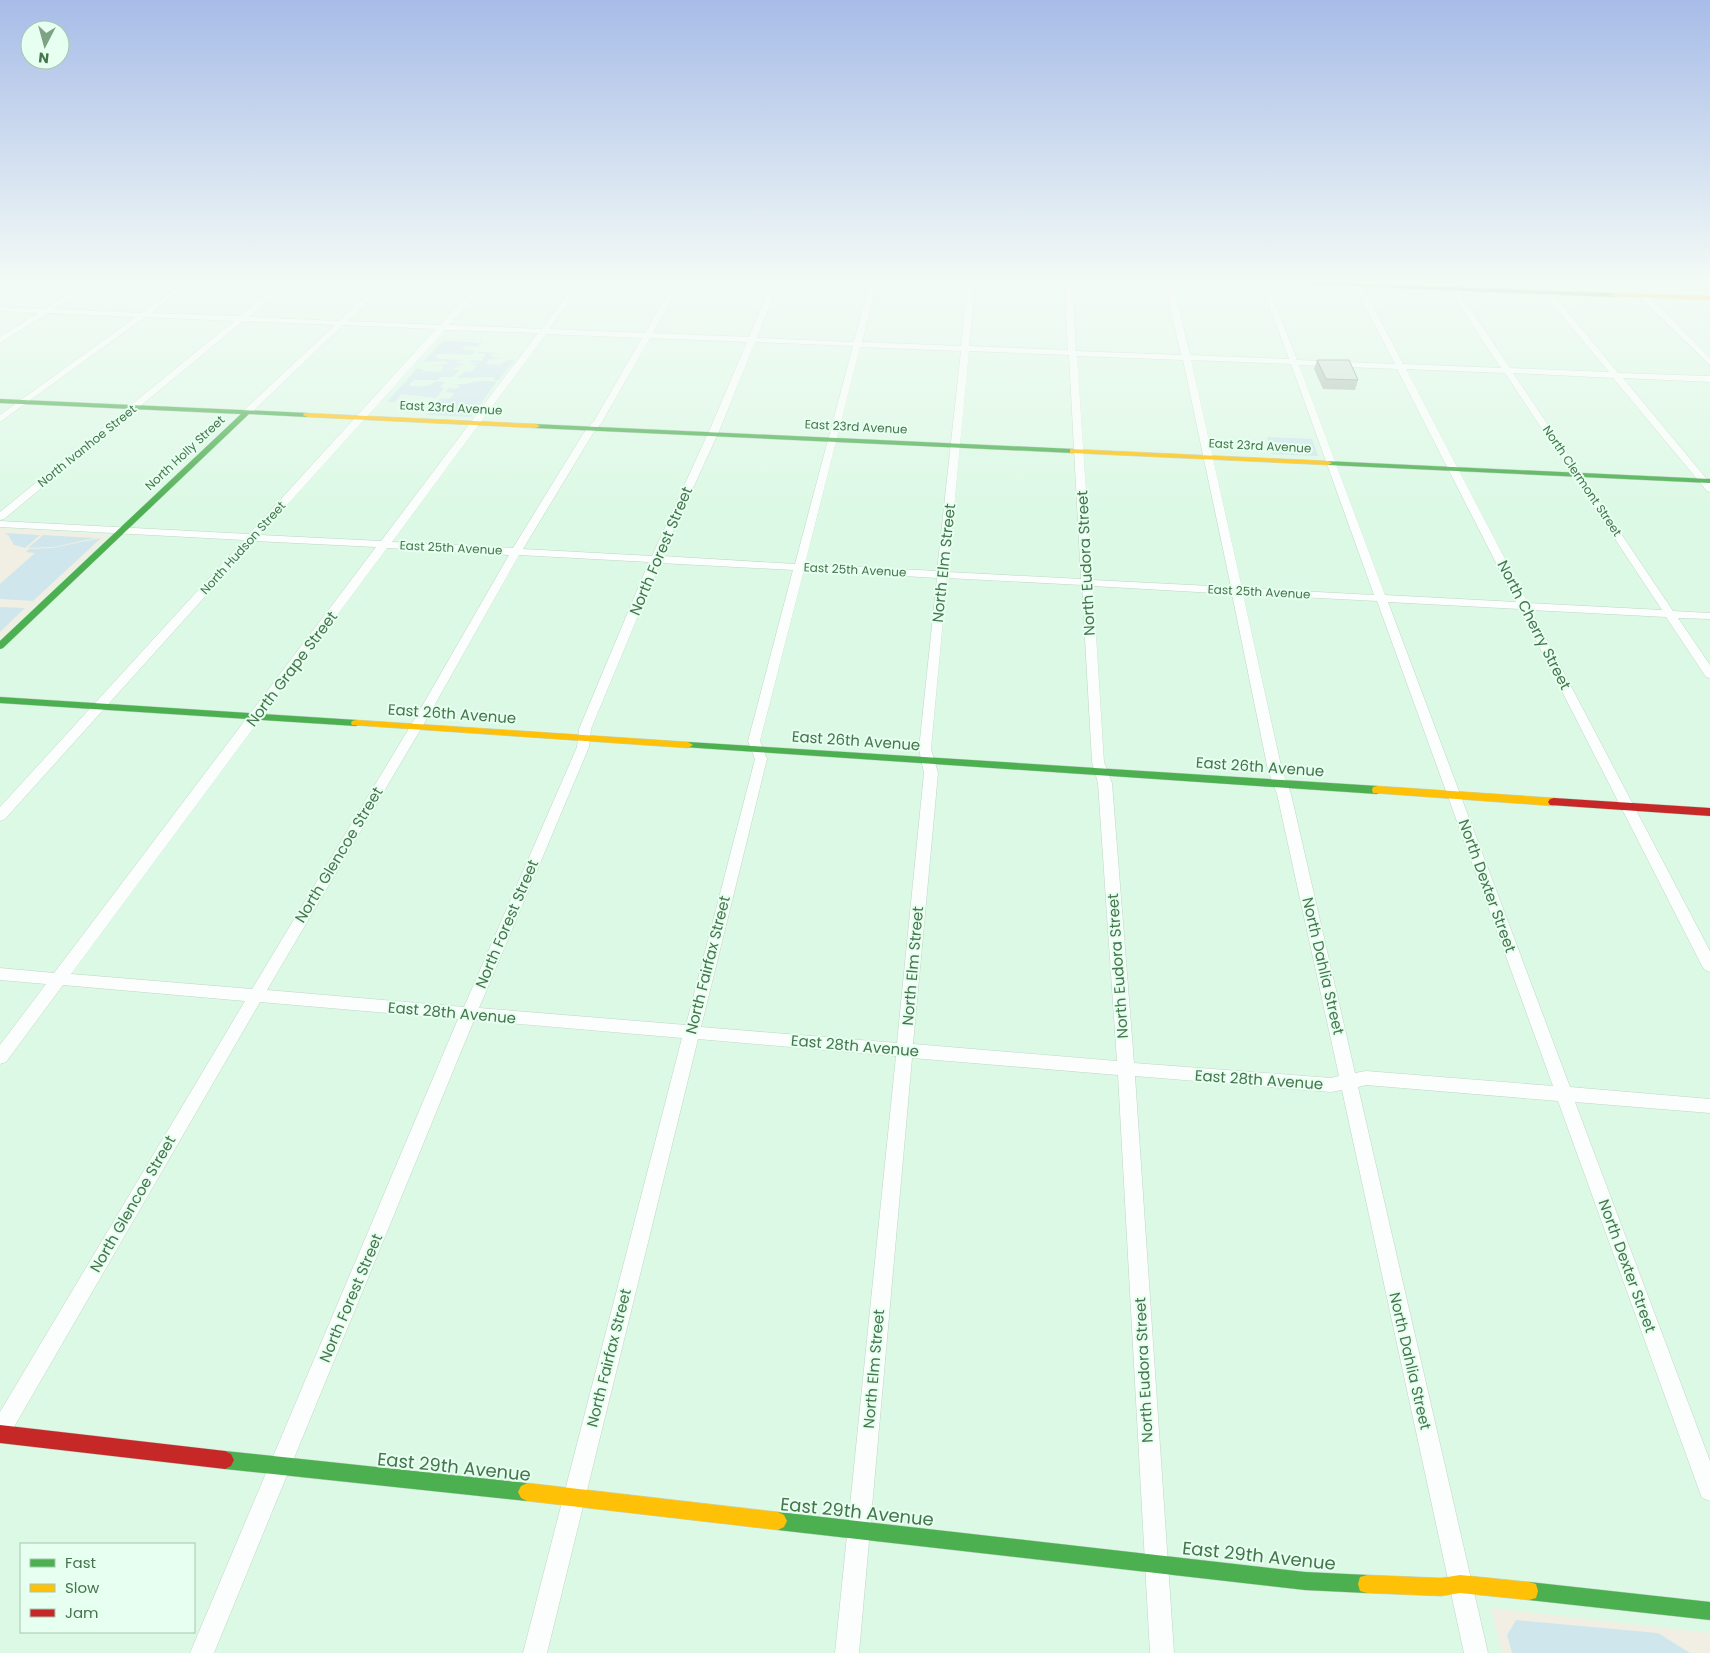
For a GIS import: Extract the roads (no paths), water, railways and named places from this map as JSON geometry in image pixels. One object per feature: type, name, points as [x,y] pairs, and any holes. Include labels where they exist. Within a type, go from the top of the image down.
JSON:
[{"type":"street","points":[[0,419],[87,356]]},
{"type":"street","name":"North Ivanhoe Street","points":[[0,517],[196,356]]},
{"type":"street","name":"North Holly Street","points":[[0,646],[307,356]]},
{"type":"street","name":"North Hudson Street","points":[[0,816],[418,356]]},
{"type":"street","name":"North Grape Street","points":[[0,1057],[525,356]]},
{"type":"street","name":"North Glencoe Street","points":[[0,1433],[255,997],[416,727],[516,552],[635,356]]},
{"type":"street","name":"North Forest Street","points":[[202,1653],[468,1015],[583,747],[585,729],[744,356]]},
{"type":"street","name":"North Fairfax Street","points":[[536,1653],[690,1032],[761,759],[754,741],[798,567],[834,440],[855,356]]},
{"type":"street","name":"North Elm Street","points":[[847,1653],[931,773],[925,747],[963,356]]},
{"type":"street","name":"North Eudora Street","points":[[1073,356],[1098,762],[1105,783],[1126,1069],[1162,1653]]},
{"type":"street","points":[[1162,356],[1710,379]]},
{"type":"street","name":"North Dexter Street","points":[[1292,356],[1710,1490]]},
{"type":"street","name":"North Cherry Street","points":[[1395,356],[1710,966]]},
{"type":"street","name":"North Clermont Street","points":[[1499,356],[1710,674]]},
{"type":"street","points":[[1601,356],[1708,483]]},
{"type":"street","name":"North Dahlia Street","points":[[1186,357],[1279,784],[1285,799],[1476,1653]]},
{"type":"street","name":"East 23rd Avenue","points":[[0,401],[1453,468],[1708,483]]},
{"type":"street","name":"East 25th Avenue","points":[[0,524],[1710,616]]},
{"type":"street","name":"East 26th Avenue","points":[[0,700],[1710,812]]},
{"type":"street","name":"East 28th Avenue","points":[[0,974],[468,1015],[1331,1085],[1366,1078],[1710,1106]]},
{"type":"street","name":"East 29th Avenue","points":[[0,1433],[281,1467],[575,1496],[714,1515],[859,1529],[1305,1581],[1440,1586],[1460,1584],[1710,1611]]}]
